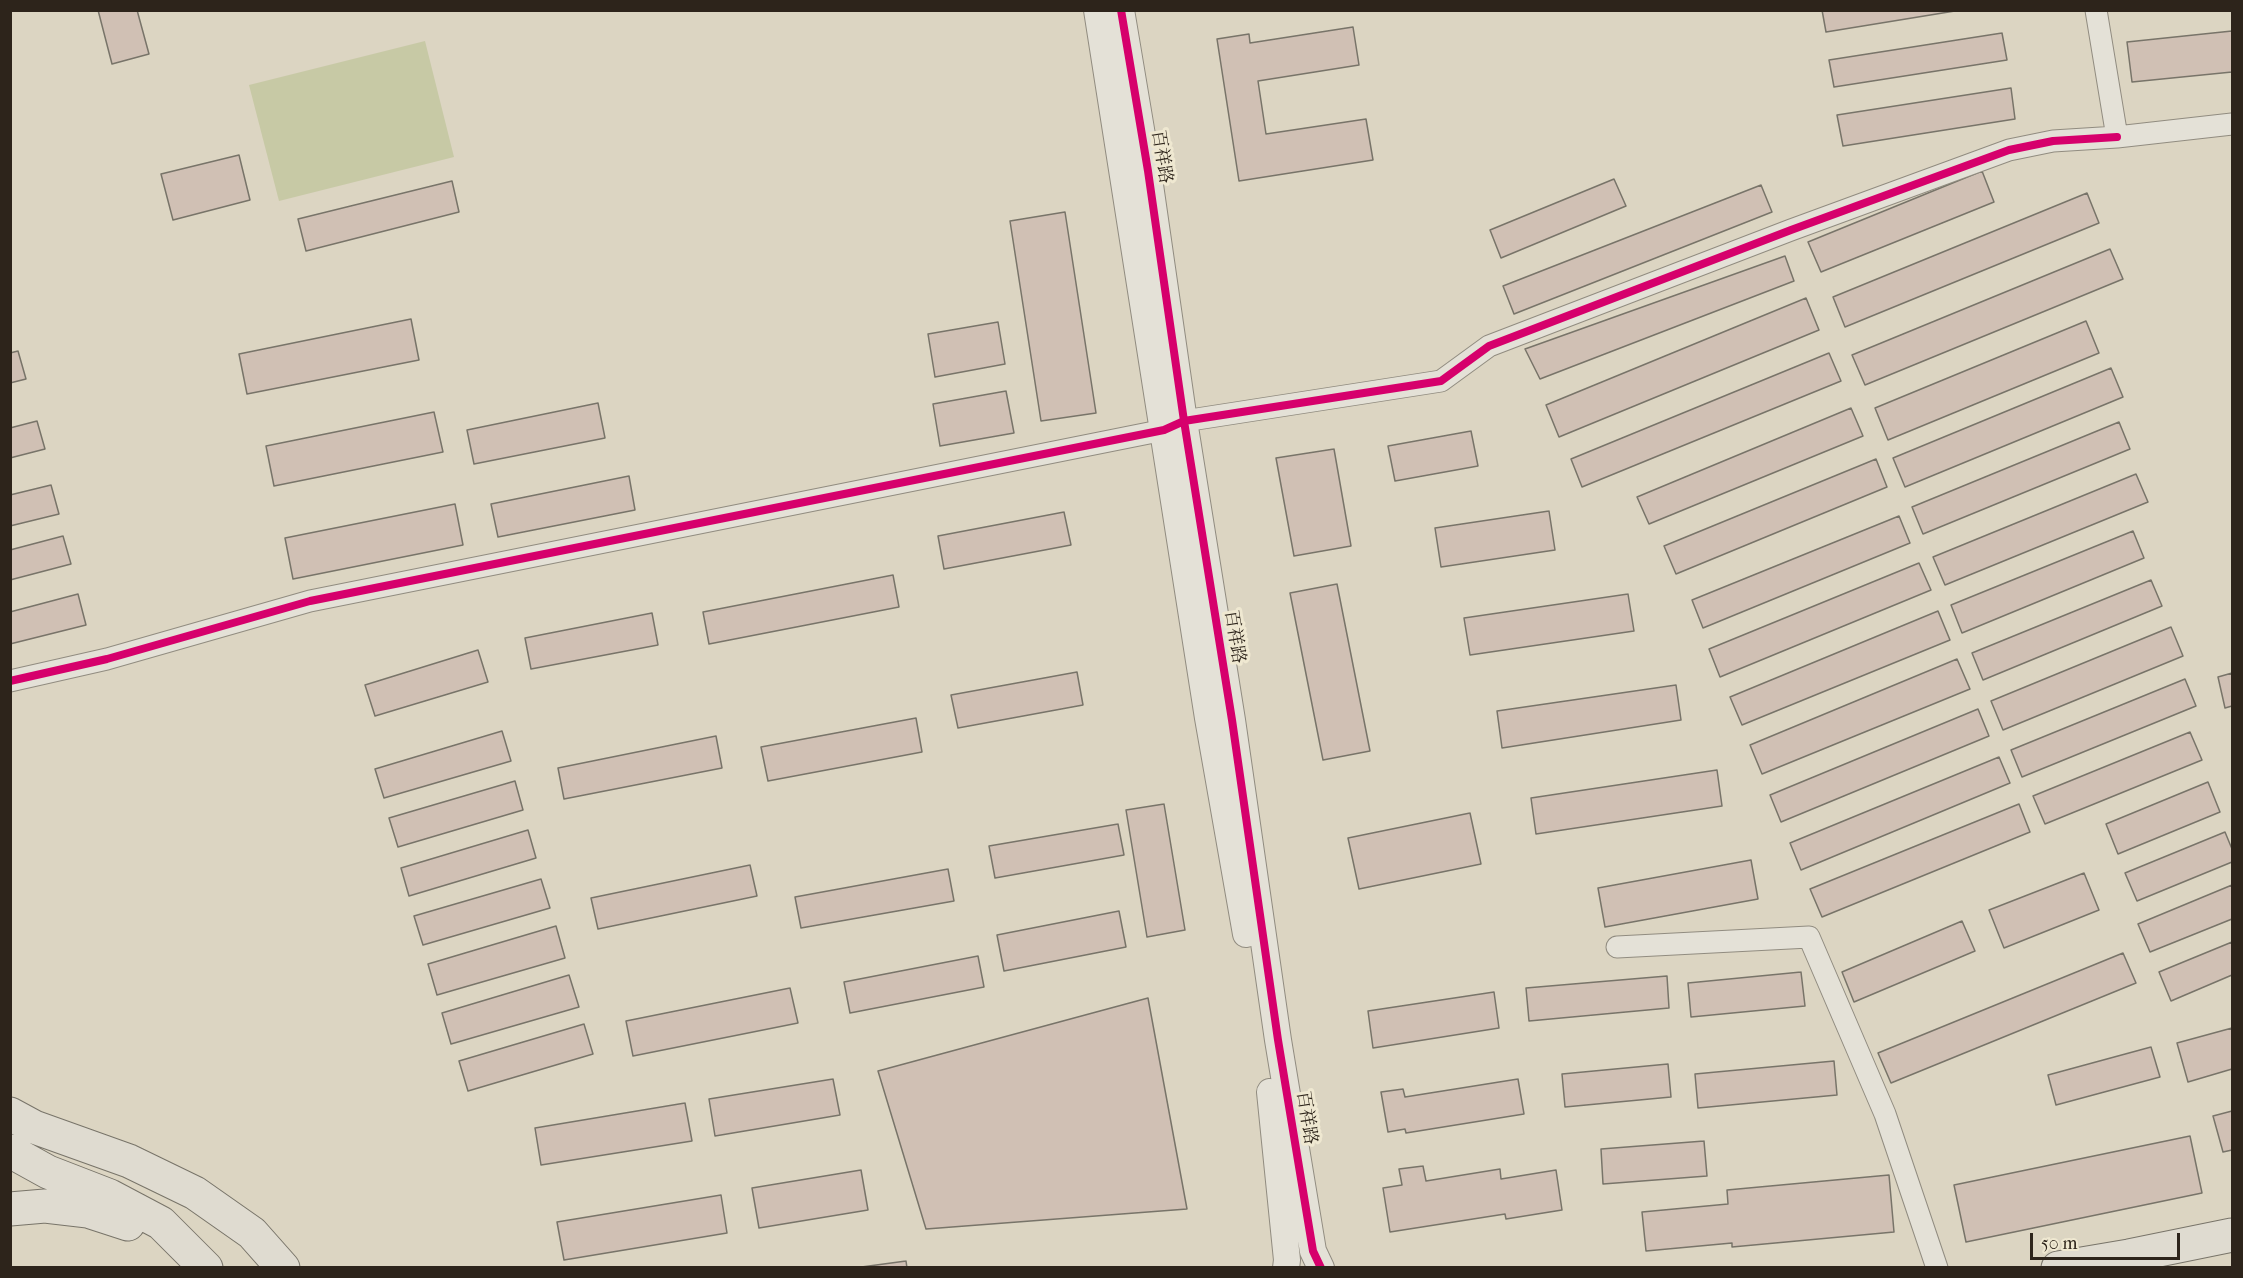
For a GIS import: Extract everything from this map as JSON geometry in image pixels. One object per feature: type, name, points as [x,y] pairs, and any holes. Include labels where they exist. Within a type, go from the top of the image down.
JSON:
[{"type":"main road","points":[[10,1114],[34,1127],[129,1161],[195,1193],[252,1233],[283,1268]]},
{"type":"main road","points":[[10,1151],[48,1172],[110,1196],[161,1223],[206,1268]]},
{"type":"main road","points":[[10,1209],[45,1206],[88,1211],[120,1220],[197,1255],[211,1268]]},
{"type":"main road","points":[[2058,1268],[2232,1235]]},
{"type":"street","name":"百祥路","points":[[1097,10],[1174,426],[1234,732],[1278,1040],[1313,1251],[1321,1268]]},
{"type":"street","name":"百祥路","points":[[1121,10],[1148,171],[1174,426],[1208,718],[1265,1047],[1286,1268]]},
{"type":"street","points":[[2096,10],[2117,137]]},
{"type":"street","points":[[10,681],[107,659],[310,601],[1174,426],[1441,381],[1489,346],[1791,230],[1998,154],[2053,141],[2117,137],[2232,124]]},
{"type":"street","points":[[1617,947],[1809,937],[1885,1114],[1937,1268]]},
{"type":"green space","points":[[425,41],[454,157],[279,201],[249,85]]},
{"type":"building","points":[[98,10],[137,10],[149,54],[112,64]]},
{"type":"building","points":[[1822,10],[1961,10],[1826,32]]},
{"type":"building","points":[[1353,27],[1359,65],[1258,81],[1266,134],[1366,119],[1373,160],[1239,181],[1217,39],[1249,34],[1250,43]]},
{"type":"building","points":[[2232,31],[2232,72],[2132,82],[2127,42]]},
{"type":"building","points":[[2002,33],[2007,60],[1834,87],[1829,60]]},
{"type":"building","points":[[2011,88],[2015,119],[1843,146],[1837,115]]},
{"type":"building","points":[[239,155],[250,200],[173,220],[161,174]]},
{"type":"building","points":[[1982,171],[1994,202],[1821,272],[1808,242]]},
{"type":"building","points":[[1614,179],[1626,206],[1501,258],[1490,230]]},
{"type":"building","points":[[452,181],[459,212],[306,251],[298,219]]},
{"type":"building","points":[[1761,185],[1772,212],[1514,314],[1503,286]]},
{"type":"building","points":[[2087,193],[2099,223],[1845,327],[1833,297]]},
{"type":"building","points":[[1065,212],[1096,413],[1041,421],[1010,221]]},
{"type":"building","points":[[2110,249],[2123,279],[1865,385],[1852,355]]},
{"type":"building","points":[[1785,256],[1794,281],[1540,379],[1525,349]]},
{"type":"building","points":[[1806,298],[1819,330],[1559,437],[1546,405]]},
{"type":"building","points":[[411,319],[419,360],[247,394],[239,354]]},
{"type":"building","points":[[2086,321],[2099,353],[1888,440],[1875,408]]},
{"type":"building","points":[[998,322],[1005,364],[935,377],[928,334]]},
{"type":"building","points":[[18,351],[26,379],[10,383],[10,353]]},
{"type":"building","points":[[1829,353],[1841,381],[1582,487],[1571,459]]},
{"type":"building","points":[[2111,368],[2123,397],[1905,487],[1893,458]]},
{"type":"building","points":[[1006,391],[1014,433],[940,446],[933,404]]},
{"type":"building","points":[[598,403],[605,438],[474,464],[467,430]]},
{"type":"building","points":[[1851,408],[1863,436],[1649,524],[1637,497]]},
{"type":"building","points":[[434,412],[443,452],[274,486],[266,446]]},
{"type":"building","points":[[37,421],[45,449],[10,458],[10,428]]},
{"type":"building","points":[[2119,422],[2130,449],[1923,534],[1912,507]]},
{"type":"building","points":[[1471,431],[1478,466],[1395,481],[1388,446]]},
{"type":"building","points":[[1334,449],[1351,546],[1294,556],[1276,458]]},
{"type":"building","points":[[1876,459],[1887,487],[1676,574],[1664,546]]},
{"type":"building","points":[[2136,474],[2148,502],[1945,585],[1933,557]]},
{"type":"building","points":[[629,476],[635,510],[498,537],[491,504]]},
{"type":"building","points":[[51,485],[59,514],[10,526],[10,495]]},
{"type":"building","points":[[455,504],[463,545],[293,579],[285,538]]},
{"type":"building","points":[[1549,511],[1555,550],[1441,567],[1435,528]]},
{"type":"building","points":[[1064,512],[1071,545],[944,569],[938,536]]},
{"type":"building","points":[[1899,516],[1910,543],[1703,628],[1692,600]]},
{"type":"building","points":[[2133,531],[2144,558],[1962,633],[1951,605]]},
{"type":"building","points":[[63,536],[71,564],[10,580],[10,550]]},
{"type":"building","points":[[1919,563],[1931,590],[1720,677],[1709,649]]},
{"type":"building","points":[[893,575],[899,607],[709,644],[703,612]]},
{"type":"building","points":[[2151,580],[2162,606],[1983,680],[1972,653]]},
{"type":"building","points":[[1337,584],[1370,751],[1323,760],[1290,593]]},
{"type":"building","points":[[78,594],[86,625],[10,644],[10,612]]},
{"type":"building","points":[[1628,594],[1634,631],[1470,655],[1464,618]]},
{"type":"building","points":[[1938,611],[1950,640],[1742,725],[1730,697]]},
{"type":"building","points":[[652,613],[658,645],[531,669],[525,638]]},
{"type":"building","points":[[2171,627],[2183,656],[2003,730],[1991,701]]},
{"type":"building","points":[[478,650],[488,682],[375,716],[365,685]]},
{"type":"building","points":[[1957,659],[1970,689],[1762,774],[1750,745]]},
{"type":"building","points":[[1077,672],[1083,705],[958,728],[951,695]]},
{"type":"building","points":[[2232,673],[2232,706],[2225,708],[2218,677]]},
{"type":"building","points":[[2185,679],[2196,706],[2022,777],[2011,750]]},
{"type":"building","points":[[1676,685],[1681,720],[1502,748],[1497,711]]},
{"type":"building","points":[[1978,709],[1989,736],[1781,822],[1770,795]]},
{"type":"building","points":[[916,718],[922,752],[768,781],[761,747]]},
{"type":"building","points":[[502,731],[511,761],[384,798],[375,769]]},
{"type":"building","points":[[2190,732],[2202,760],[2045,824],[2033,796]]},
{"type":"building","points":[[716,736],[722,768],[564,799],[558,768]]},
{"type":"building","points":[[1999,757],[2010,783],[1801,870],[1790,843]]},
{"type":"building","points":[[1717,770],[1722,806],[1536,834],[1531,798]]},
{"type":"building","points":[[515,781],[523,810],[398,847],[389,818]]},
{"type":"building","points":[[2208,782],[2220,812],[2118,854],[2106,824]]},
{"type":"building","points":[[1164,804],[1185,930],[1147,937],[1126,810]]},
{"type":"building","points":[[2019,804],[2030,832],[1822,917],[1810,889]]},
{"type":"building","points":[[1470,813],[1481,864],[1359,889],[1348,838]]},
{"type":"building","points":[[1118,824],[1124,855],[995,878],[989,846]]},
{"type":"building","points":[[528,830],[536,858],[409,896],[401,868]]},
{"type":"building","points":[[2225,832],[2232,849],[2232,862],[2137,901],[2125,873]]},
{"type":"building","points":[[1751,860],[1758,899],[1605,927],[1598,888]]},
{"type":"building","points":[[750,865],[757,896],[598,929],[591,898]]},
{"type":"building","points":[[948,869],[954,901],[801,928],[795,897]]},
{"type":"building","points":[[2084,873],[2099,910],[2004,948],[1989,910]]},
{"type":"building","points":[[541,879],[550,908],[423,945],[414,916]]},
{"type":"building","points":[[2232,885],[2232,919],[2150,952],[2138,924]]},
{"type":"building","points":[[1119,911],[1126,947],[1004,971],[997,935]]},
{"type":"building","points":[[1962,921],[1975,951],[1854,1002],[1842,972]]},
{"type":"building","points":[[556,926],[565,958],[437,995],[428,964]]},
{"type":"building","points":[[2232,942],[2232,975],[2171,1001],[2159,972]]},
{"type":"building","points":[[2123,953],[2136,983],[1891,1083],[1878,1053]]},
{"type":"building","points":[[978,956],[984,987],[850,1013],[844,982]]},
{"type":"building","points":[[1801,972],[1805,1006],[1691,1017],[1688,983]]},
{"type":"building","points":[[569,975],[579,1007],[451,1044],[442,1013]]},
{"type":"building","points":[[1667,976],[1669,1008],[1529,1021],[1526,988]]},
{"type":"building","points":[[790,988],[798,1023],[633,1056],[626,1021]]},
{"type":"building","points":[[1494,992],[1499,1028],[1373,1048],[1368,1011]]},
{"type":"building","points":[[1148,998],[1187,1209],[926,1229],[878,1071]]},
{"type":"building","points":[[584,1024],[593,1054],[468,1091],[459,1061]]},
{"type":"building","points":[[2232,1028],[2232,1069],[2188,1082],[2177,1043]]},
{"type":"building","points":[[2151,1047],[2160,1077],[2056,1105],[2048,1075]]},
{"type":"building","points":[[1834,1061],[1837,1095],[1698,1108],[1695,1074]]},
{"type":"building","points":[[1668,1064],[1671,1097],[1565,1107],[1562,1074]]},
{"type":"building","points":[[833,1079],[840,1115],[715,1136],[709,1099]]},
{"type":"building","points":[[1518,1079],[1524,1114],[1406,1133],[1405,1129],[1388,1132],[1381,1092],[1403,1089],[1405,1097]]},
{"type":"building","points":[[685,1103],[692,1141],[541,1165],[535,1128]]},
{"type":"building","points":[[2232,1111],[2232,1150],[2223,1152],[2213,1116]]},
{"type":"building","points":[[2190,1136],[2202,1193],[1966,1242],[1954,1185]]},
{"type":"building","points":[[1704,1141],[1707,1176],[1603,1184],[1601,1149]]},
{"type":"building","points":[[1423,1166],[1426,1181],[1500,1169],[1501,1179],[1556,1170],[1562,1210],[1506,1219],[1505,1214],[1390,1232],[1383,1188],[1402,1185],[1399,1169]]},
{"type":"building","points":[[861,1170],[868,1210],[759,1228],[752,1188]]},
{"type":"building","points":[[1889,1175],[1894,1232],[1732,1247],[1732,1243],[1646,1251],[1642,1212],[1728,1204],[1727,1190]]},
{"type":"building","points":[[721,1195],[727,1233],[564,1260],[557,1222]]},
{"type":"building","points":[[906,1261],[907,1268],[854,1268]]},
{"type":"cycle path","points":[[1121,10],[1148,171],[1184,421],[1232,720],[1278,1040],[1313,1251],[1321,1268]]},
{"type":"cycle path","points":[[10,681],[107,659],[310,601],[1164,430],[1184,421],[1441,381],[1489,346],[1791,230],[2009,150],[2053,141],[2117,137]]}]
